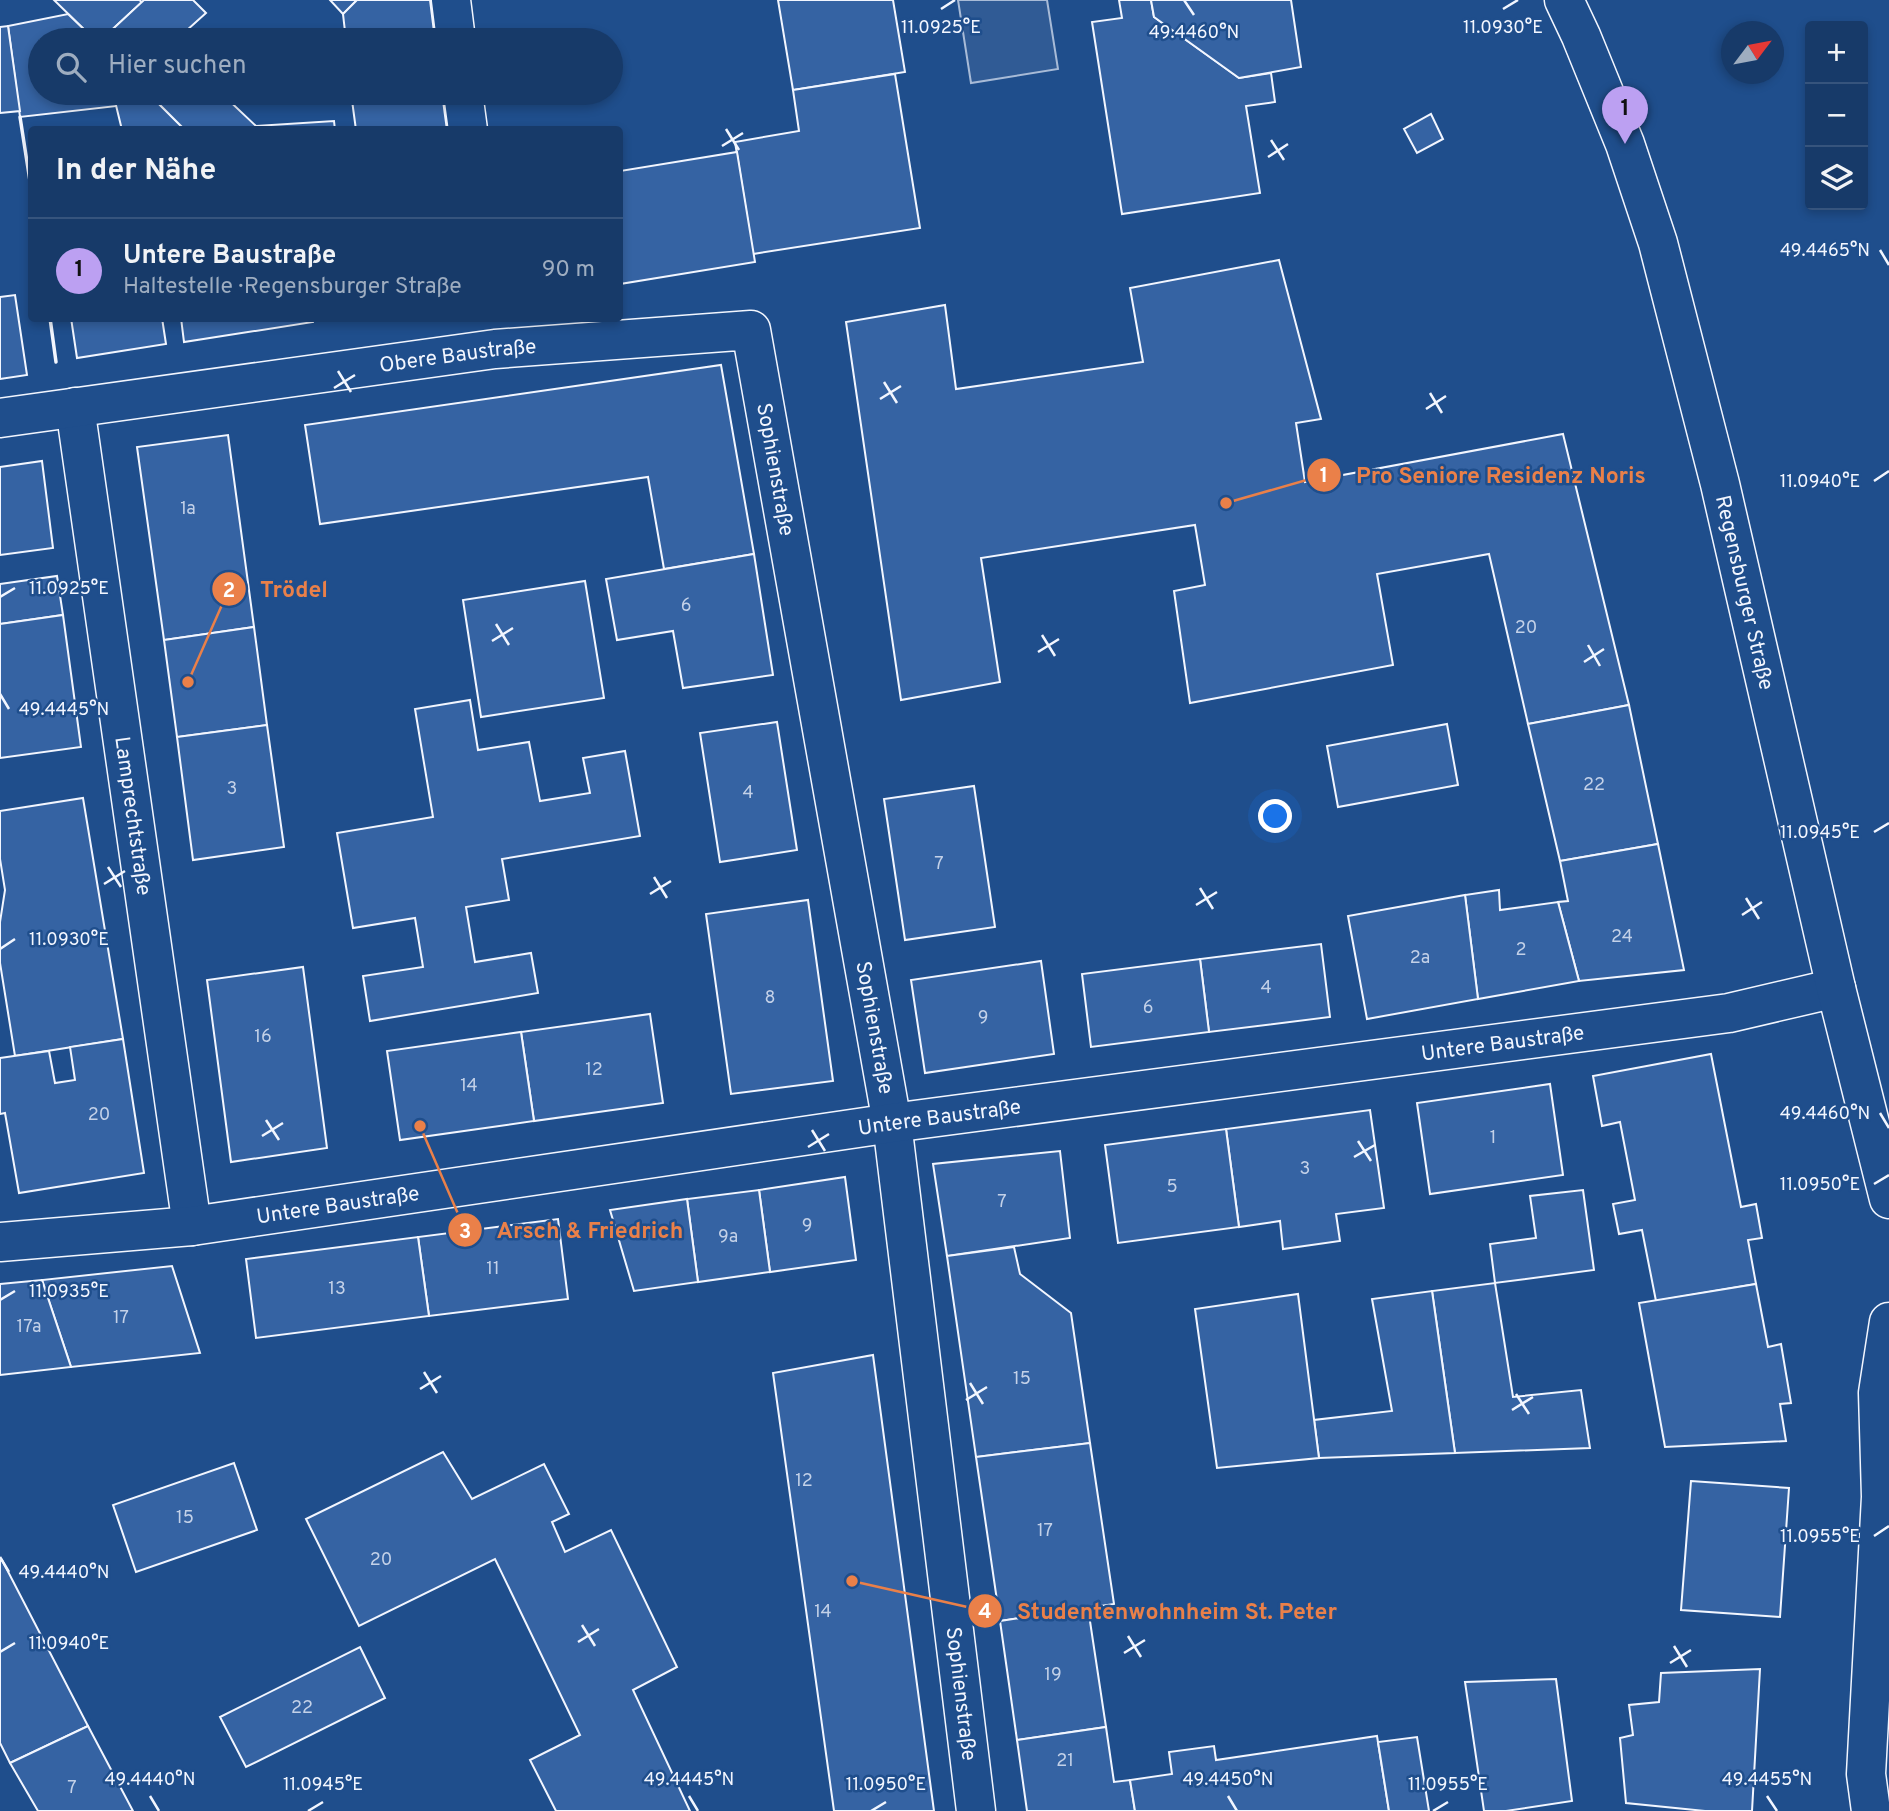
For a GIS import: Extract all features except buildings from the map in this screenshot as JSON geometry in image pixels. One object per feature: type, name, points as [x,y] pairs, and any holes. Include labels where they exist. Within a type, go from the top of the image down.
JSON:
[{"type":"street","points":[[451,0],[454,28]]},
{"type":"street","name":"Regensburger Straße","points":[[1564,0],[1616,120],[1658,243],[1720,484],[1836,988],[1889,1199]]},
{"type":"street","points":[[465,105],[467,126]]},
{"type":"street","name":"Obere Baustraße","points":[[0,418],[493,334],[751,330]]},
{"type":"street","name":"Sophienstraße","points":[[751,330],[892,1123],[976,1811]]},
{"type":"street","name":"Lamprechtstraße","points":[[75,407],[192,1226]]},
{"type":"street","name":"Untere Baustraße","points":[[0,1242],[192,1226],[892,1123],[1728,1013],[1836,988]]},
{"type":"street","points":[[1871,1811],[1866,1774],[1881,1497],[1878,1393],[1889,1322]]},
{"type":"shaded area","points":[[958,0],[1047,0],[1058,69],[971,83]]},
{"type":"wall","points":[[20,117],[28,168]]},
{"type":"wall","points":[[51,322],[56,362]]},
{"type":"place","name":"Untere Baustraße","points":[[1625,144]]},
{"type":"place","name":"Pro Seniore Residenz Noris","points":[[1226,503]]},
{"type":"place","name":"Trödel","points":[[188,682]]},
{"type":"place","name":"Arsch & Friedrich","points":[[420,1126]]},
{"type":"place","name":"Studentenwohnheim St. Peter","points":[[852,1581]]}]
